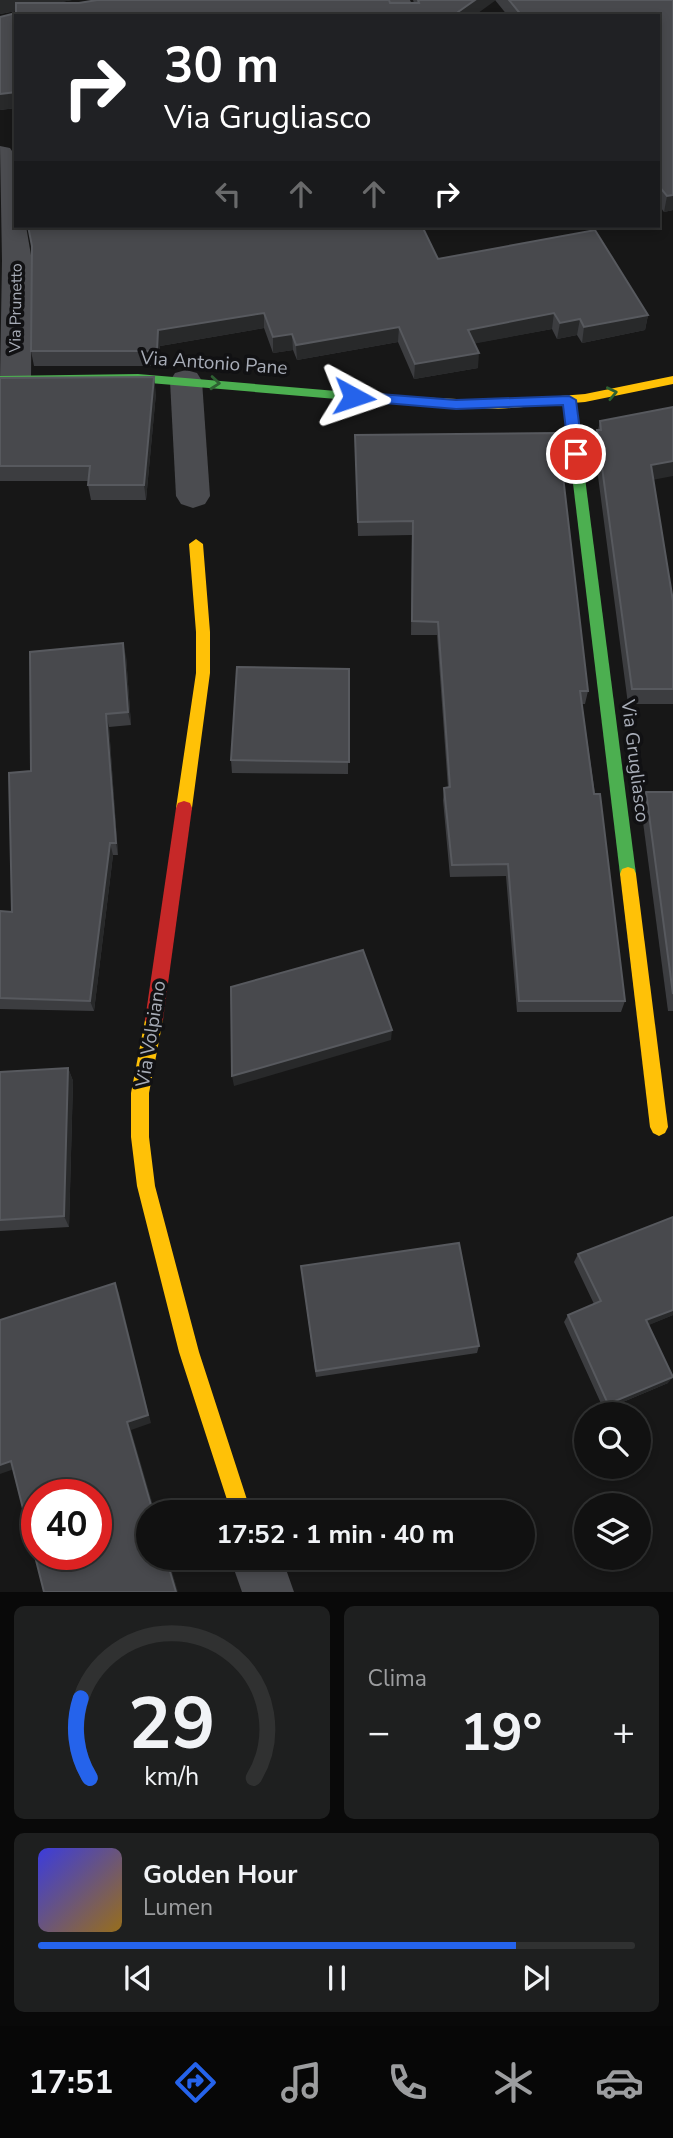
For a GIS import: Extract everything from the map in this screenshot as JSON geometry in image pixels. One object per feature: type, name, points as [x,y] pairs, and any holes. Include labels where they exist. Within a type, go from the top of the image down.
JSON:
[{"type":"street","name":"Via Prunetto","points":[[0,154],[17,261],[7,380]]},
{"type":"street","name":"Via Antonio Pane","points":[[7,380],[118,378],[186,381],[443,404],[498,405],[569,400],[673,380]]},
{"type":"street","points":[[186,381],[193,496]]},
{"type":"street","name":"Via Grugliasco","points":[[569,400],[659,1127]]},
{"type":"street","name":"Via Volpiano","points":[[196,544],[203,632],[203,673],[155,1012],[140,1093],[140,1137],[146,1186],[188,1352],[237,1500]]},
{"type":"street","points":[[260,1570],[268,1592]]},
{"type":"building","points":[[97,0],[389,0],[390,3],[419,3],[418,0],[475,0],[458,12],[459,14],[14,14],[14,92],[0,94],[0,17],[16,13],[16,3],[79,3]]},
{"type":"building","points":[[509,0],[673,0],[673,195],[667,196],[660,187],[660,14],[520,14]]},
{"type":"building","points":[[28,228],[423,228],[438,259],[595,230],[648,315],[584,327],[580,319],[560,323],[554,313],[468,330],[479,353],[415,364],[399,327],[296,345],[292,334],[273,337],[264,313],[158,330],[157,351],[31,351],[32,246]]},
{"type":"building","points":[[154,377],[144,485],[88,485],[90,466],[0,466],[0,378]]},
{"type":"building","points":[[673,407],[673,461],[651,465],[673,601],[673,689],[632,689],[597,430],[601,430],[600,421]]},
{"type":"building","points":[[558,433],[588,691],[580,691],[594,794],[600,794],[625,1001],[519,1001],[508,864],[452,865],[444,788],[450,787],[438,622],[412,621],[413,521],[358,522],[355,435]]},
{"type":"building","points":[[123,643],[128,712],[106,714],[116,843],[110,843],[90,1001],[0,998],[0,911],[12,912],[9,773],[31,771],[30,652]]},
{"type":"building","points":[[237,667],[349,669],[349,762],[231,760]]},
{"type":"building","points":[[646,792],[673,792],[673,994]]},
{"type":"building","points":[[363,950],[392,1030],[232,1076],[231,987]]},
{"type":"building","points":[[68,1068],[64,1216],[0,1220],[0,1072]]},
{"type":"building","points":[[673,1217],[673,1310],[646,1320],[673,1377],[607,1402],[568,1315],[601,1301],[578,1254]]},
{"type":"building","points":[[459,1243],[479,1346],[316,1371],[301,1266]]},
{"type":"building","points":[[115,1283],[148,1415],[127,1422],[150,1500],[136,1500],[136,1570],[170,1570],[176,1592],[44,1592],[38,1570],[112,1570],[112,1479],[21,1479],[21,1501],[11,1461],[0,1465],[0,1320]]},
{"type":"traffic: fast","points":[[0,380],[138,378],[395,400]]},
{"type":"traffic: fast","points":[[569,400],[628,874]]},
{"type":"traffic: slow","points":[[395,400],[498,405],[585,398],[673,380]]},
{"type":"traffic: slow","points":[[184,808],[203,673],[203,632],[196,544]]},
{"type":"traffic: slow","points":[[628,874],[659,1127]]},
{"type":"traffic: slow","points":[[154,1020],[140,1093],[140,1137],[146,1186],[189,1352],[237,1500]]},
{"type":"traffic: jam","points":[[154,1020],[184,808]]},
{"type":"route","points":[[354,397],[498,405],[569,400],[576,454]]}]
